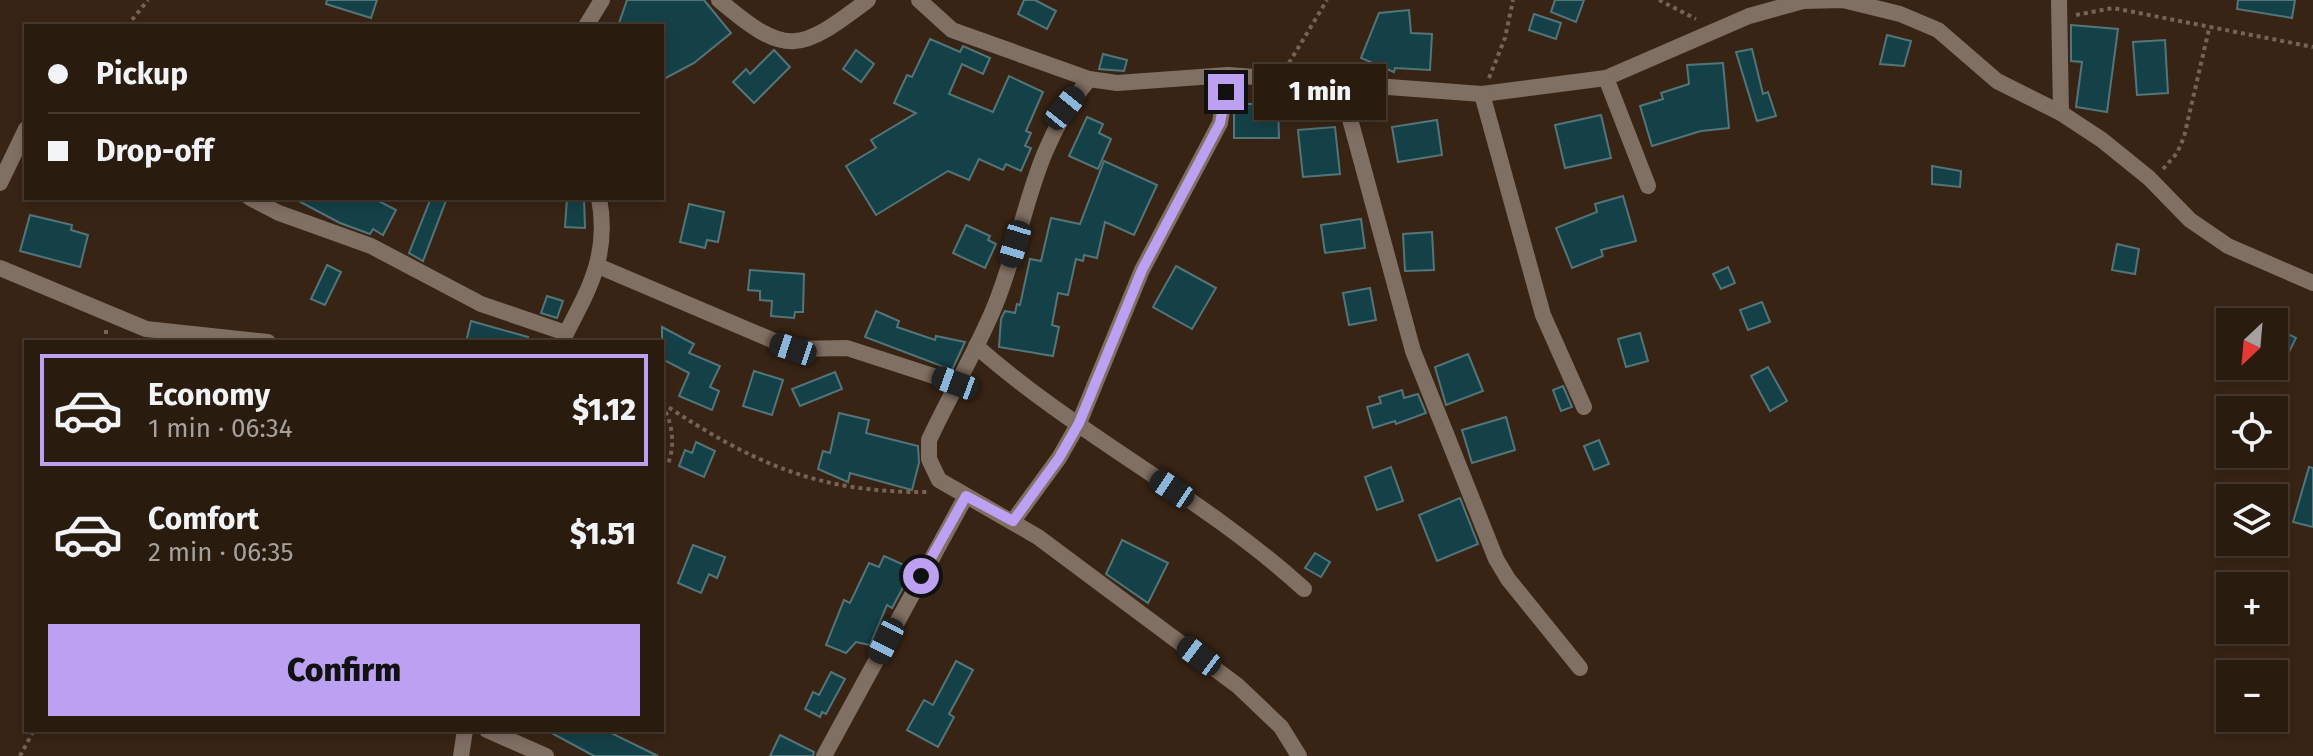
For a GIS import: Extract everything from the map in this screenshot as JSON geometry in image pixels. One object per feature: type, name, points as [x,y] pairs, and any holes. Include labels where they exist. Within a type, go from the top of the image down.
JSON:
[{"type":"street","points":[[587,24],[602,0]]},
{"type":"street","points":[[719,0],[757,31],[785,43],[809,41],[868,0]]},
{"type":"street","points":[[919,0],[952,30],[1089,79],[1117,83],[1228,75],[1341,86],[1482,94],[1606,78],[1749,16],[1803,1],[1843,0],[1900,14],[1938,30],[2009,88],[2061,113],[2149,178],[2190,220],[2228,246],[2313,283]]},
{"type":"street","points":[[2059,0],[2061,113]]},
{"type":"street","points":[[1013,521],[1059,458],[1079,423],[1142,270],[1220,123],[1228,75]]},
{"type":"street","points":[[1606,78],[1648,186]]},
{"type":"street","points":[[1089,79],[1065,108],[1034,174],[1006,272],[976,346],[929,440],[929,459],[939,480],[1013,521],[1238,686],[1281,727],[1299,756]]},
{"type":"street","points":[[1341,86],[1413,351],[1496,559],[1508,579],[1580,668]]},
{"type":"street","points":[[1482,94],[1538,302],[1584,407]]},
{"type":"street","points":[[0,183],[24,133]]},
{"type":"street","points":[[254,200],[279,213],[371,246],[481,304],[564,338],[590,293],[598,266],[601,236],[599,200]]},
{"type":"street","points":[[598,266],[783,346],[808,351],[847,348],[955,383]]},
{"type":"street","points":[[0,268],[146,329],[249,340]]},
{"type":"street","points":[[976,346],[1015,380],[1232,529],[1304,589]]},
{"type":"street","points":[[824,756],[960,493]]},
{"type":"street","points":[[461,756],[465,732]]},
{"type":"street","points":[[492,732],[546,756]]},
{"type":"path","points":[[129,24],[148,0]]},
{"type":"path","points":[[1280,79],[1327,0]]},
{"type":"path","points":[[1482,94],[1505,38],[1513,0]]},
{"type":"path","points":[[1659,0],[1719,31]]},
{"type":"path","points":[[2061,20],[2113,8],[2313,47]]},
{"type":"path","points":[[2149,178],[2165,168],[2184,137],[2209,29]]},
{"type":"path","points":[[664,405],[713,437],[765,464],[837,487],[960,493]]},
{"type":"path","points":[[664,408],[670,419],[673,451],[668,464],[664,465]]},
{"type":"path","points":[[20,756],[33,732]]},
{"type":"building","points":[[327,0],[377,0],[371,18],[326,4]]},
{"type":"building","points":[[627,0],[704,0],[731,33],[694,63],[664,79],[664,24],[619,24]]},
{"type":"building","points":[[1024,0],[1035,0],[1056,11],[1047,29],[1018,14]]},
{"type":"building","points":[[1555,0],[1584,0],[1576,22],[1551,12]]},
{"type":"building","points":[[2238,0],[2295,0],[2292,18],[2237,9]]},
{"type":"building","points":[[1409,10],[1411,33],[1432,34],[1430,70],[1395,68],[1394,72],[1361,58],[1379,13]]},
{"type":"building","points":[[1534,14],[1561,23],[1556,39],[1529,30]]},
{"type":"building","points":[[2071,25],[2118,29],[2107,112],[2076,107],[2082,62],[2071,61]]},
{"type":"building","points":[[1887,35],[1911,41],[1904,66],[1880,64]]},
{"type":"building","points":[[930,39],[960,52],[963,46],[990,58],[983,74],[962,64],[949,94],[993,112],[1009,76],[1043,92],[1026,131],[1031,133],[1025,146],[1031,148],[1021,171],[1006,164],[1003,170],[979,159],[969,180],[948,171],[876,215],[846,166],[876,148],[871,140],[916,113],[894,103],[907,75],[912,77]]},
{"type":"building","points":[[2165,40],[2168,93],[2137,95],[2133,42]]},
{"type":"building","points":[[1752,49],[1763,94],[1768,92],[1776,116],[1757,121],[1736,52]]},
{"type":"building","points":[[774,50],[790,67],[754,103],[733,82],[746,69],[750,74]]},
{"type":"building","points":[[856,50],[874,64],[861,82],[843,69]]},
{"type":"building","points":[[1103,54],[1127,60],[1124,71],[1099,69]]},
{"type":"building","points":[[1723,63],[1729,128],[1701,131],[1652,146],[1640,106],[1663,99],[1661,93],[1689,84],[1687,65]]},
{"type":"building","points":[[1234,104],[1278,104],[1279,138],[1234,138]]},
{"type":"building","points":[[1601,115],[1611,158],[1565,168],[1555,125]]},
{"type":"building","points":[[1087,117],[1103,124],[1099,133],[1111,139],[1098,169],[1069,156]]},
{"type":"building","points":[[1437,120],[1442,155],[1398,162],[1392,127]]},
{"type":"building","points":[[1335,127],[1340,174],[1303,177],[1298,130]]},
{"type":"building","points":[[1104,161],[1157,185],[1134,235],[1105,222],[1097,258],[1084,255],[1083,261],[1076,259],[1068,295],[1058,293],[1052,325],[1059,327],[1053,356],[999,347],[1001,319],[1005,311],[1015,313],[1017,304],[1020,305],[1030,259],[1041,261],[1051,218],[1080,224]]},
{"type":"building","points":[[1932,166],[1961,171],[1960,187],[1932,184]]},
{"type":"building","points":[[1623,196],[1636,241],[1601,250],[1603,256],[1572,268],[1556,228],[1597,212],[1595,204]]},
{"type":"building","points":[[297,200],[377,200],[396,210],[383,235],[373,229],[370,234],[340,223]]},
{"type":"building","points":[[430,200],[446,200],[423,261],[409,253]]},
{"type":"building","points":[[567,200],[584,200],[585,228],[565,227]]},
{"type":"building","points":[[689,204],[724,212],[718,242],[707,240],[705,248],[680,242]]},
{"type":"building","points":[[30,215],[72,225],[71,230],[88,235],[80,267],[20,251]]},
{"type":"building","points":[[1361,219],[1365,248],[1325,253],[1321,225]]},
{"type":"building","points":[[966,225],[990,236],[988,240],[996,244],[985,268],[953,253]]},
{"type":"building","points":[[1432,232],[1434,270],[1405,271],[1403,234]]},
{"type":"building","points":[[2117,244],[2139,249],[2135,274],[2112,270]]},
{"type":"building","points":[[327,265],[341,272],[325,305],[311,299]]},
{"type":"building","points":[[1176,266],[1216,288],[1192,329],[1153,307]]},
{"type":"building","points":[[1728,267],[1735,283],[1721,289],[1713,274]]},
{"type":"building","points":[[750,270],[804,274],[803,312],[795,312],[794,318],[771,316],[772,301],[760,300],[760,291],[748,290]]},
{"type":"building","points":[[1370,288],[1376,320],[1349,325],[1343,293]]},
{"type":"building","points":[[547,296],[563,301],[557,318],[541,313]]},
{"type":"building","points":[[1762,302],[1770,322],[1748,330],[1740,310]]},
{"type":"building","points":[[876,311],[899,321],[897,327],[935,340],[936,336],[965,342],[952,370],[865,337]]},
{"type":"building","points":[[471,321],[528,337],[528,340],[466,340]]},
{"type":"building","points":[[662,327],[694,344],[689,353],[720,366],[710,387],[719,391],[712,410],[679,396],[689,373],[664,360]]},
{"type":"building","points":[[1640,333],[1648,361],[1626,367],[1618,339]]},
{"type":"building","points":[[2288,334],[2296,338],[2288,354]]},
{"type":"building","points":[[1468,354],[1483,391],[1446,405],[1435,367]]},
{"type":"building","points":[[1768,367],[1787,401],[1770,411],[1751,376]]},
{"type":"building","points":[[754,371],[783,380],[772,415],[743,406]]},
{"type":"building","points":[[835,372],[842,389],[800,406],[792,389]]},
{"type":"building","points":[[1563,386],[1572,407],[1561,411],[1553,390]]},
{"type":"building","points":[[1402,390],[1404,398],[1418,394],[1426,413],[1396,424],[1395,421],[1373,428],[1367,407],[1381,403],[1379,397]]},
{"type":"building","points":[[839,413],[869,420],[866,433],[918,446],[919,463],[912,490],[850,473],[848,482],[818,469],[823,451],[830,453]]},
{"type":"building","points":[[1506,417],[1515,450],[1472,463],[1462,430]]},
{"type":"building","points":[[1599,440],[1609,464],[1594,470],[1584,446]]},
{"type":"building","points":[[696,442],[715,451],[704,477],[679,466],[685,450],[692,453]]},
{"type":"building","points":[[1391,467],[1403,501],[1377,510],[1365,477]]},
{"type":"building","points":[[2309,467],[2313,468],[2313,527],[2293,522]]},
{"type":"building","points":[[1460,498],[1478,544],[1437,561],[1419,515]]},
{"type":"building","points":[[1122,540],[1168,563],[1148,603],[1106,574]]},
{"type":"building","points":[[693,545],[725,557],[717,578],[709,574],[701,593],[678,583]]},
{"type":"building","points":[[1315,553],[1330,562],[1321,577],[1305,568]]},
{"type":"building","points":[[884,556],[913,569],[892,608],[887,605],[870,645],[856,642],[846,653],[826,645],[844,600],[850,603],[869,563],[879,567]]},
{"type":"building","points":[[956,661],[973,670],[949,714],[954,717],[938,747],[907,730],[924,700],[933,705]]},
{"type":"building","points":[[831,672],[845,679],[826,714],[822,712],[820,717],[805,709],[813,692],[819,695]]},
{"type":"building","points":[[550,732],[609,732],[658,756],[594,756]]},
{"type":"building","points":[[780,735],[814,752],[813,756],[770,756]]},
{"type":"route","points":[[921,576],[966,496],[1013,521],[1059,458],[1079,423],[1161,230],[1220,123],[1226,92]]}]
